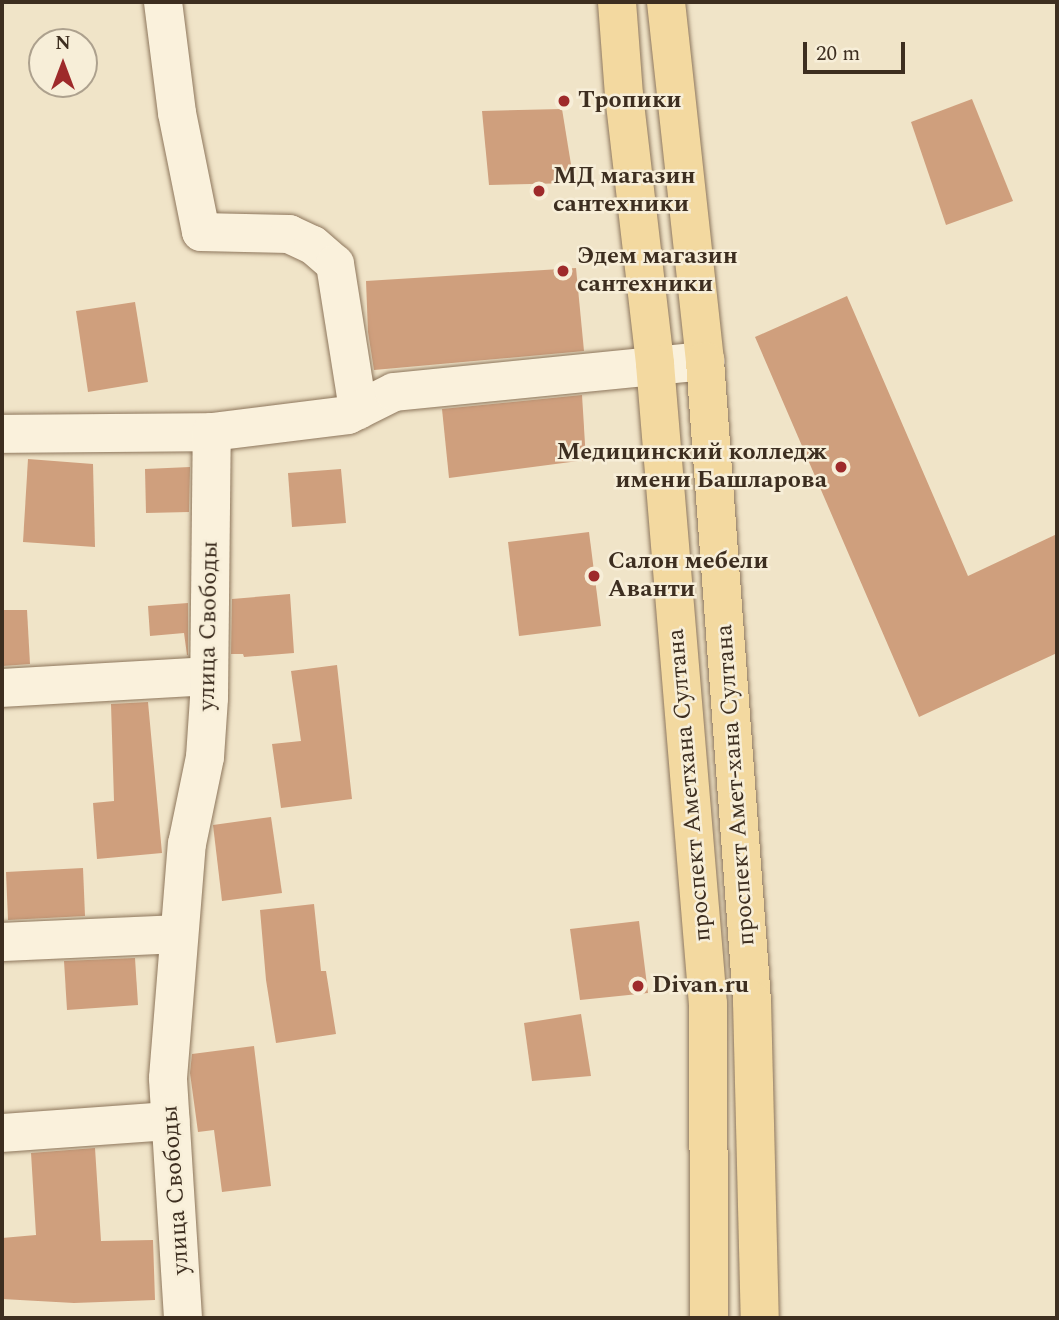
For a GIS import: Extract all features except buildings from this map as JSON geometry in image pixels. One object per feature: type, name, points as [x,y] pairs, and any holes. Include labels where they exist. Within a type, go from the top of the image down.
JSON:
[{"type":"main road","name":"проспект Аметхана Султана","points":[[617,2],[624,95],[655,364],[708,1003],[709,1318]]},
{"type":"main road","name":"проспект Амет-хана Султана","points":[[666,2],[705,361],[752,1001],[760,1318]]},
{"type":"street","points":[[163,2],[177,113],[201,232],[289,234],[313,245],[335,264],[358,410]]},
{"type":"street","points":[[2,434],[212,432],[348,415],[394,391],[705,361]]},
{"type":"street","name":"улица Свободы","points":[[183,1318],[168,1078],[187,844],[205,757],[209,676],[212,432]]},
{"type":"street","points":[[2,688],[209,676]]},
{"type":"street","points":[[2,942],[178,934]]},
{"type":"street","points":[[2,1133],[171,1121]]},
{"type":"place","name":"Тропики","points":[[564,101]]},
{"type":"place","name":"МД магазин сантехники","points":[[539,191]]},
{"type":"place","name":"Эдем магазин сантехники","points":[[563,271]]},
{"type":"place","name":"Медицинский колледж имени Башларова","points":[[841,467]]},
{"type":"place","name":"Салон мебели Аванти","points":[[594,576]]},
{"type":"place","name":"Divan.ru","points":[[638,986]]}]
